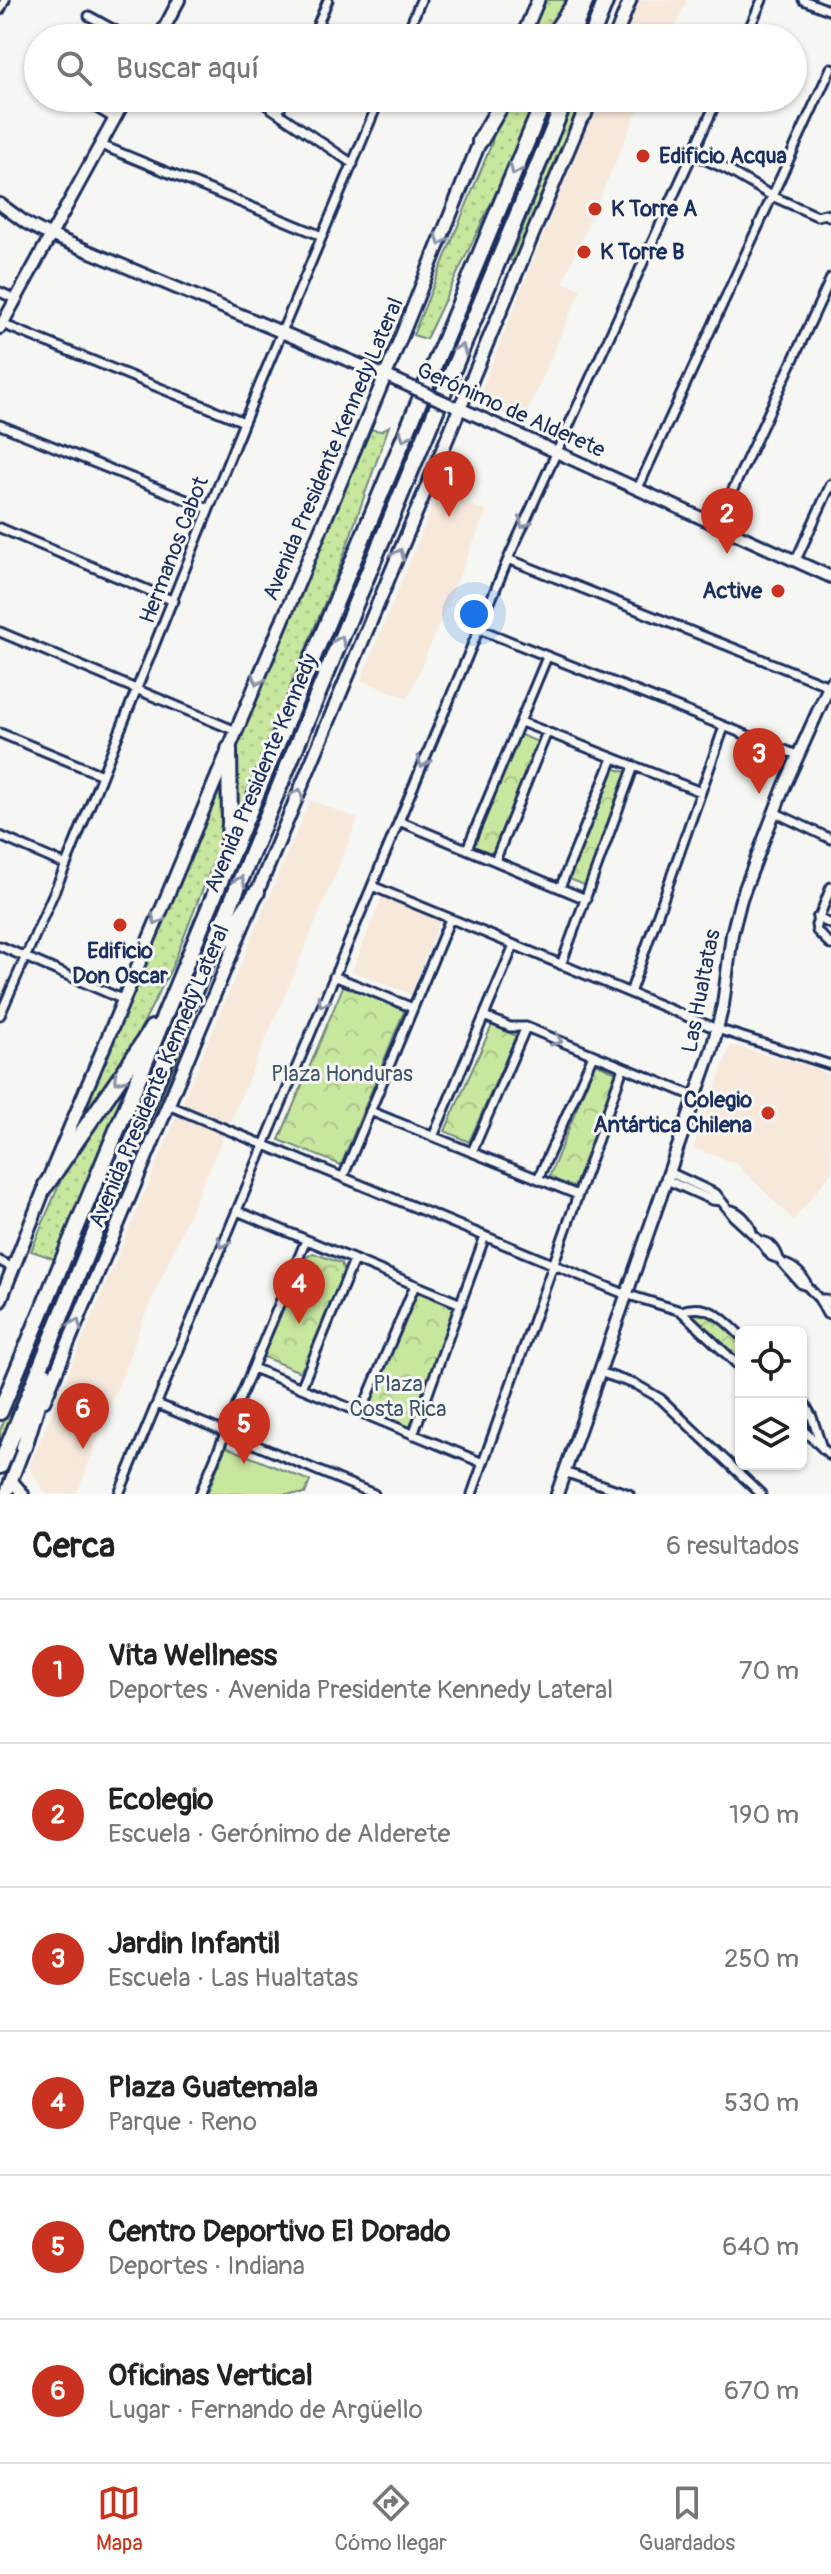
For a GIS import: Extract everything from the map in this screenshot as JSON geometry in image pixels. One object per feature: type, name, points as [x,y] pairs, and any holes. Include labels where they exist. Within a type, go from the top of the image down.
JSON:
[{"type":"highway","points":[[561,24],[577,0]]},
{"type":"highway","points":[[576,24],[586,0]]},
{"type":"highway","points":[[597,24],[606,0]]},
{"type":"highway","points":[[606,24],[613,0]]},
{"type":"highway","points":[[480,141],[497,112]]},
{"type":"highway","name":"Avenida Presidente Kennedy","points":[[0,1412],[539,112]]},
{"type":"highway","name":"Avenida Presidente Kennedy","points":[[0,1466],[560,112]]},
{"type":"highway","points":[[220,882],[230,823],[229,749]]},
{"type":"highway","points":[[199,979],[257,892]]},
{"type":"highway","points":[[46,1185],[130,1063],[175,990]]},
{"type":"highway","points":[[24,1447],[66,1304]]},
{"type":"main road","points":[[168,24],[179,0]]},
{"type":"main road","points":[[528,24],[538,0]]},
{"type":"main road","points":[[621,24],[630,0]]},
{"type":"main road","points":[[1,326],[119,112]]},
{"type":"main road","name":"Avenida Presidente Kennedy Lateral","points":[[0,1301],[492,112]]},
{"type":"main road","name":"Avenida Presidente Kennedy Lateral","points":[[6,1494],[455,406],[584,114]]},
{"type":"main road","name":"Gerónimo de Alderete","points":[[0,204],[26,223],[51,235],[385,375],[831,577]]},
{"type":"main road","name":"Las Hualtatas","points":[[557,1494],[696,1097],[717,1029],[736,916],[745,886],[797,755],[830,684]]},
{"type":"main road","points":[[11,1480],[23,1494]]},
{"type":"street","points":[[0,10],[5,0]]},
{"type":"street","points":[[318,24],[328,0]]},
{"type":"street","points":[[411,24],[421,0]]},
{"type":"street","points":[[751,24],[762,0]]},
{"type":"street","points":[[803,0],[831,11]]},
{"type":"street","points":[[89,16],[104,24]]},
{"type":"street","points":[[638,488],[831,68]]},
{"type":"street","points":[[103,112],[115,119]]},
{"type":"street","name":"Hermanos Cabot","points":[[0,1015],[66,865],[244,422],[374,112]]},
{"type":"street","points":[[119,1494],[508,559],[712,112]]},
{"type":"street","points":[[278,113],[353,164]]},
{"type":"street","points":[[101,145],[322,236]]},
{"type":"street","points":[[693,154],[772,196],[817,216],[825,214],[831,217]]},
{"type":"street","points":[[717,524],[831,278]]},
{"type":"street","points":[[0,292],[15,299]]},
{"type":"street","points":[[1,326],[244,422]]},
{"type":"street","points":[[0,425],[209,509]]},
{"type":"street","points":[[796,560],[831,484]]},
{"type":"street","points":[[0,528],[174,601]]},
{"type":"street","points":[[508,559],[830,684]]},
{"type":"street","points":[[479,629],[797,755]]},
{"type":"street","points":[[0,632],[236,731]]},
{"type":"street","points":[[467,849],[547,657]]},
{"type":"street","points":[[521,722],[701,792]]},
{"type":"street","points":[[630,993],[724,727]]},
{"type":"street","points":[[495,861],[547,732]]},
{"type":"street","points":[[0,733],[102,775]]},
{"type":"street","points":[[560,888],[613,758]]},
{"type":"street","points":[[561,965],[634,766]]},
{"type":"street","points":[[774,812],[831,839]]},
{"type":"street","points":[[399,821],[586,899]]},
{"type":"street","points":[[0,836],[66,865]]},
{"type":"street","points":[[372,886],[717,1029],[831,1065]]},
{"type":"street","points":[[831,887],[817,918],[817,931],[831,945]]},
{"type":"street","points":[[817,918],[831,924]]},
{"type":"street","points":[[343,1177],[450,919]]},
{"type":"street","points":[[433,1137],[514,945]]},
{"type":"street","points":[[0,946],[124,1000]]},
{"type":"street","points":[[334,976],[413,1008]]},
{"type":"street","points":[[484,1016],[510,1027],[526,1027],[696,1097]]},
{"type":"street","points":[[472,1152],[526,1027]]},
{"type":"street","points":[[538,1179],[593,1055]]},
{"type":"street","points":[[472,1494],[623,1068]]},
{"type":"street","points":[[168,1105],[626,1295],[681,1311],[735,1362]]},
{"type":"street","points":[[370,1111],[578,1195]]},
{"type":"street","points":[[668,1176],[708,1189],[732,1210],[734,1217],[752,1232],[771,1256],[782,1261],[801,1284],[807,1286],[827,1314],[831,1314]]},
{"type":"street","points":[[237,1211],[461,1304]]},
{"type":"street","points":[[413,1435],[485,1236]]},
{"type":"street","points":[[200,1494],[306,1240]]},
{"type":"street","points":[[301,1388],[354,1260]]},
{"type":"street","points":[[0,1261],[13,1268]]},
{"type":"street","points":[[361,1413],[415,1285]]},
{"type":"street","points":[[819,1299],[826,1299],[831,1306]]},
{"type":"street","points":[[681,1311],[695,1308],[715,1313],[735,1331]]},
{"type":"street","points":[[253,1368],[483,1463]]},
{"type":"street","points":[[599,1372],[637,1385],[661,1399],[761,1494]]},
{"type":"street","points":[[802,1398],[812,1417],[822,1448]]},
{"type":"street","points":[[157,1404],[374,1494]]},
{"type":"street","points":[[807,1434],[831,1456]]},
{"type":"street","points":[[564,1472],[629,1494]]},
{"type":"shaded area","points":[[638,0],[687,0],[677,24],[628,24]]},
{"type":"shaded area","points":[[592,112],[637,112],[563,282],[581,289],[523,422],[477,401]]},
{"type":"shaded area","points":[[439,491],[486,512],[408,698],[361,680]]},
{"type":"shaded area","points":[[310,800],[358,819],[292,979],[145,1315],[77,1494],[46,1494],[29,1467]]},
{"type":"shaded area","points":[[382,897],[440,920],[411,994],[352,971]]},
{"type":"shaded area","name":"Colegio Antártica Chilena","points":[[731,1045],[817,1068],[831,1078],[831,1173],[793,1220],[737,1164],[693,1148]]},
{"type":"green space","points":[[546,0],[570,0],[552,24],[536,24]]},
{"type":"green space","points":[[503,112],[531,112],[426,339],[413,335],[492,143],[493,131]]},
{"type":"green space","points":[[547,112],[552,112],[0,1444],[0,1430]]},
{"type":"green space","points":[[569,112],[577,112],[514,262],[510,260]]},
{"type":"green space","points":[[389,426],[339,568],[235,822],[235,748],[368,429],[381,431]]},
{"type":"green space","points":[[518,734],[541,743],[494,854],[471,845]]},
{"type":"green space","points":[[612,768],[630,773],[589,887],[567,878]]},
{"type":"green space","points":[[224,772],[218,850],[172,967],[130,1049],[77,1129]]},
{"type":"green space","name":"Plaza Honduras","points":[[344,984],[405,1009],[341,1165],[279,1140]]},
{"type":"green space","points":[[492,1025],[516,1036],[469,1142],[445,1131]]},
{"type":"green space","points":[[178,1051],[181,1051],[67,1333],[119,1193]]},
{"type":"green space","points":[[595,1063],[619,1073],[573,1190],[548,1180]]},
{"type":"green space","points":[[130,1081],[55,1259],[31,1251],[67,1166],[91,1127]]},
{"type":"green space","points":[[313,1253],[341,1263],[344,1272],[308,1364],[300,1372],[261,1356],[301,1261]]},
{"type":"green space","name":"Plaza Costa Rica","points":[[415,1291],[458,1309],[411,1430],[365,1410]]},
{"type":"green space","points":[[691,1313],[714,1319],[735,1336],[735,1357]]},
{"type":"green space","points":[[226,1447],[310,1481],[305,1494],[207,1494]]},
{"type":"place","name":"Edificio Acqua","points":[[643,156]]},
{"type":"place","name":"K Torre A","points":[[595,209]]},
{"type":"place","name":"K Torre B","points":[[584,252]]},
{"type":"place","name":"Vita Wellness","points":[[449,517]]},
{"type":"place","name":"Ecolegio","points":[[727,554]]},
{"type":"place","name":"Active","points":[[778,591]]},
{"type":"place","name":"Jardin Infantil","points":[[759,794]]},
{"type":"place","name":"Edificio Don Oscar","points":[[120,925]]},
{"type":"place","name":"Colegio Antártica Chilena","points":[[768,1113]]},
{"type":"place","name":"Plaza Guatemala","points":[[299,1324]]},
{"type":"place","name":"Oficinas Vertical","points":[[83,1449]]},
{"type":"place","name":"Centro Deportivo El Dorado","points":[[244,1464]]}]
